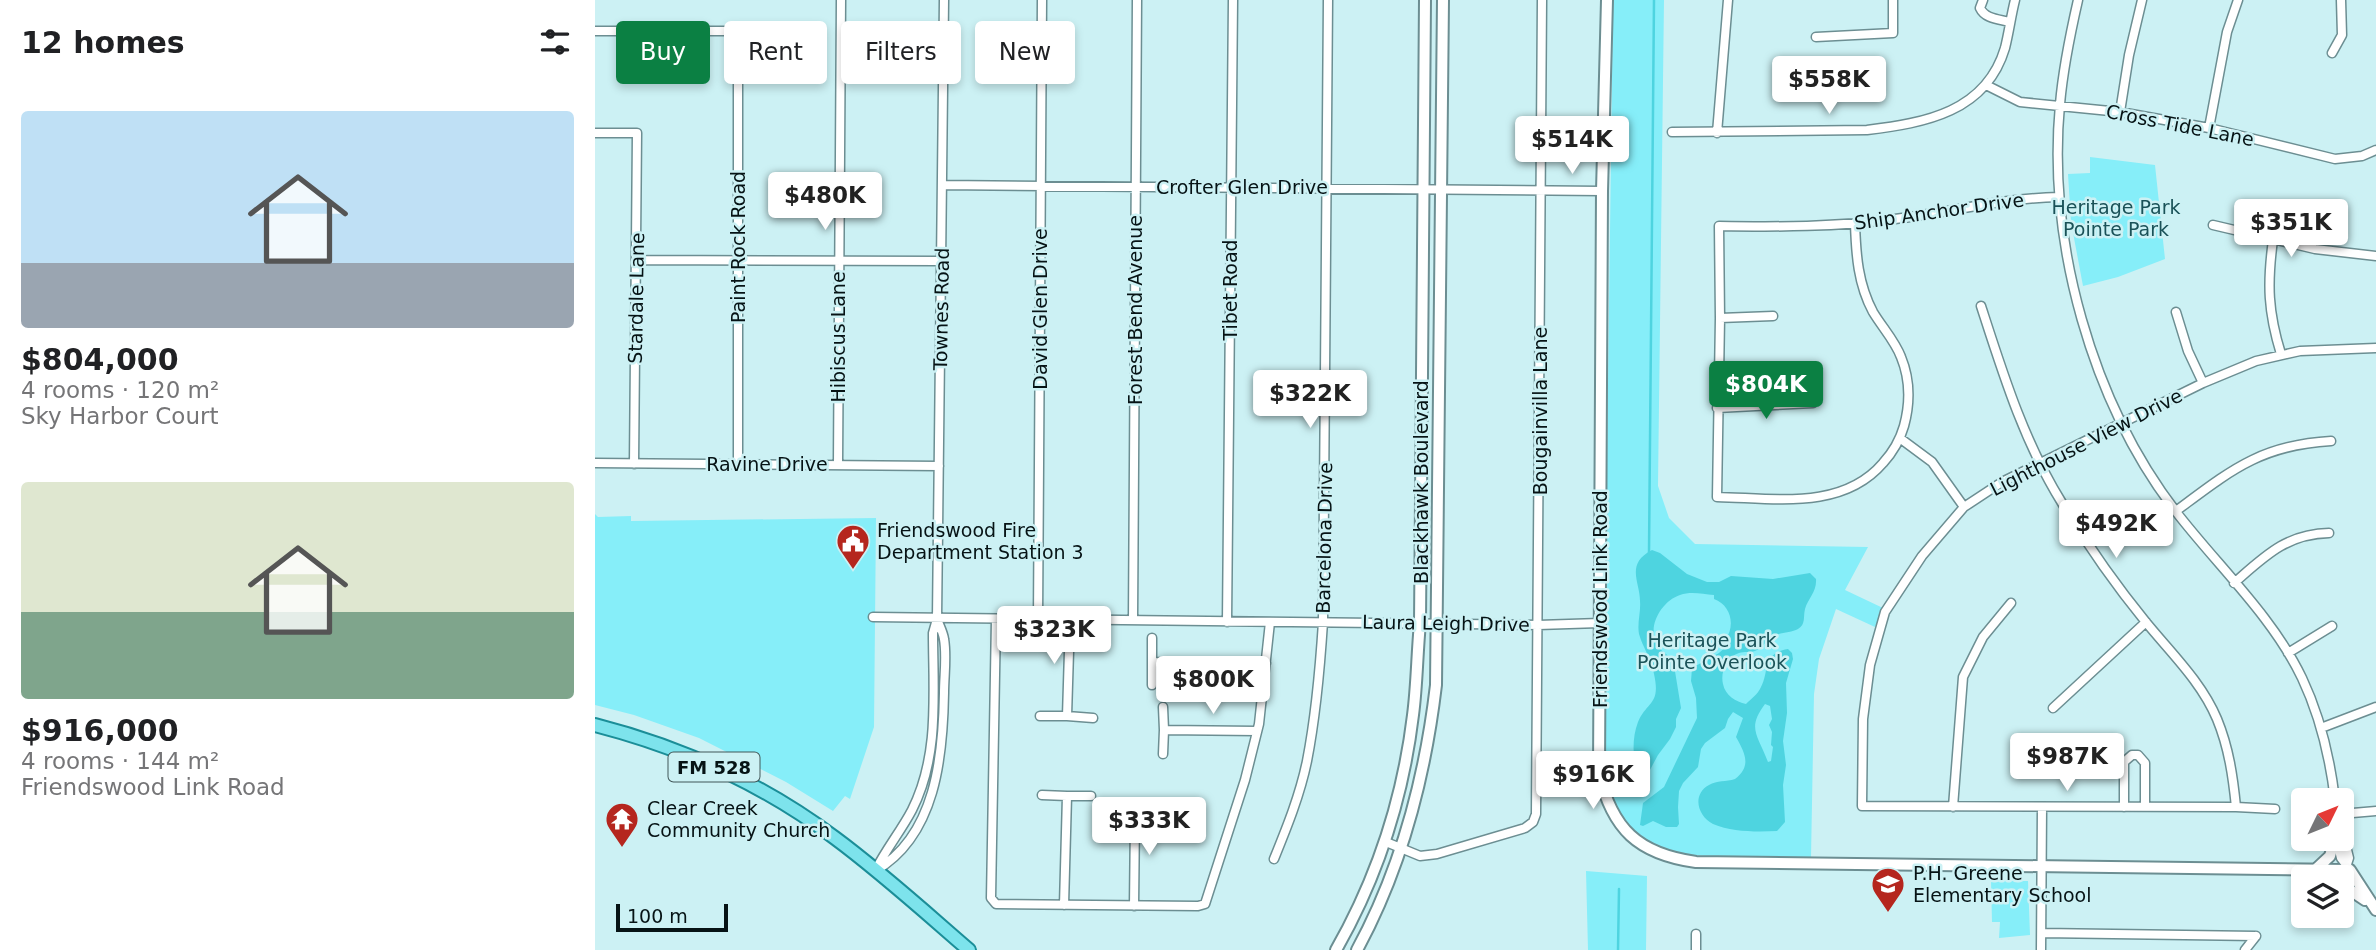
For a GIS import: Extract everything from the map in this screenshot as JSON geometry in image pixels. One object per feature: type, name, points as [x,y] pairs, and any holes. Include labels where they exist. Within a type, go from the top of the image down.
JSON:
[{"type":"main road","name":"Blackhawk Boulevard","points":[[1336,950],[1386,842],[1405,769],[1413,714],[1420,623],[1425,0]]},
{"type":"main road","name":"Blackhawk Boulevard","points":[[1356,950],[1389,884],[1417,796],[1429,740],[1436,685],[1443,0]]},
{"type":"main road","name":"Friendswood Link Road","points":[[1607,0],[1602,191],[1599,773],[1608,807],[1619,823],[1631,837],[1646,847],[1667,856],[1696,862],[2291,870]]},
{"type":"main road","points":[[1424,77],[1442,77]]},
{"type":"main road","points":[[1422,323],[1440,323]]},
{"type":"main road","points":[[1421,424],[1439,424]]},
{"type":"main road","name":"FM 528","points":[[595,726],[677,751],[729,773],[806,817],[969,950]]},
{"type":"main road","points":[[2320,865],[2331,851]]},
{"type":"main road","points":[[2354,876],[2375,909]]},
{"type":"main road","points":[[2354,894],[2375,909]]},
{"type":"street","name":"Hibiscus Lane","points":[[838,464],[841,0]]},
{"type":"street","name":"Townes Road","points":[[875,871],[893,861],[922,817],[939,772],[943,733],[944,639],[937,618],[944,0]]},
{"type":"street","name":"David Glen Drive","points":[[1038,619],[1042,0]]},
{"type":"street","name":"Forest Bend Avenue","points":[[1133,620],[1137,0]]},
{"type":"street","name":"Tibet Road","points":[[1227,622],[1233,0]]},
{"type":"street","name":"Barcelona Drive","points":[[1274,859],[1307,764],[1318,696],[1323,621],[1328,0]]},
{"type":"street","name":"Bougainvilla Lane","points":[[1401,849],[1420,856],[1437,855],[1518,831],[1533,822],[1536,814],[1542,0]]},
{"type":"street","points":[[1717,133],[1728,0]]},
{"type":"street","points":[[1816,37],[1893,33],[1893,0]]},
{"type":"street","points":[[1983,0],[1980,8],[1982,13],[2010,22]]},
{"type":"street","points":[[1672,132],[1867,130],[1888,128],[1952,111],[1970,100],[1986,85],[2004,48],[2014,2],[2004,0]]},
{"type":"street","points":[[2078,0],[2065,64],[2060,106],[2059,197],[2067,253],[2086,334],[2104,384],[2148,469],[2176,511],[2264,619],[2288,653],[2301,677],[2321,728],[2333,788]]},
{"type":"street","points":[[2120,111],[2142,0]]},
{"type":"street","points":[[2209,128],[2227,32],[2238,0]]},
{"type":"street","points":[[2332,53],[2342,35],[2341,0]]},
{"type":"street","name":"Paint Rock Road","points":[[595,31],[738,31],[737,463]]},
{"type":"street","name":"Cross Tide Lane","points":[[1986,85],[2020,102],[2120,111],[2209,128],[2335,159],[2362,156],[2376,150]]},
{"type":"street","name":"Stardale Lane","points":[[595,133],[638,133],[634,464]]},
{"type":"street","name":"Crofter Glen Drive","points":[[942,186],[1602,191]]},
{"type":"street","name":"Ship Anchor Drive","points":[[1720,318],[1719,226],[1855,223],[1897,219],[1996,201],[2059,197]]},
{"type":"street","points":[[1773,316],[1720,318],[1717,497],[1809,498],[1826,497],[1846,491],[1876,471],[1901,439],[1908,408],[1907,380],[1901,357],[1873,312],[1862,285],[1857,263],[1855,223]]},
{"type":"street","points":[[2213,225],[2315,249],[2376,256]]},
{"type":"street","points":[[2273,240],[2268,290],[2273,329],[2281,354]]},
{"type":"street","points":[[636,260],[941,261]]},
{"type":"street","points":[[1982,306],[2014,406],[2039,464],[2088,544],[2192,678],[2217,718],[2233,770],[2236,807]]},
{"type":"street","points":[[2176,312],[2188,351],[2203,383]]},
{"type":"street","name":"Lighthouse View Drive","points":[[1953,807],[1862,806],[1863,719],[1870,665],[1885,613],[1922,556],[1963,507],[2002,482],[2122,422],[2256,361],[2281,354],[2376,348]]},
{"type":"street","points":[[1717,408],[1813,403]]},
{"type":"street","points":[[1901,439],[1932,462],[1963,507]]},
{"type":"street","points":[[2176,511],[2233,469],[2254,458],[2288,446],[2331,441]]},
{"type":"street","name":"Ravine Drive","points":[[595,463],[939,466]]},
{"type":"street","points":[[2234,583],[2273,550],[2290,540],[2311,534],[2329,533]]},
{"type":"street","points":[[2011,603],[1983,637],[1963,677],[1953,807],[2236,807],[2275,810]]},
{"type":"street","name":"Laura Leigh Drive","points":[[873,617],[1538,625],[1600,623]]},
{"type":"street","points":[[996,619],[991,898],[996,904],[1134,906],[1205,904],[1245,780],[1257,731],[1271,622]]},
{"type":"street","points":[[1067,716],[1070,619]]},
{"type":"street","points":[[2053,708],[2146,622]]},
{"type":"street","points":[[2288,653],[2332,625]]},
{"type":"street","points":[[1152,638],[1152,685]]},
{"type":"street","points":[[1152,662],[1266,663]]},
{"type":"street","points":[[1163,707],[1163,754]]},
{"type":"street","points":[[2321,728],[2376,707]]},
{"type":"street","points":[[1040,716],[1093,718]]},
{"type":"street","points":[[1164,730],[1257,731]]},
{"type":"street","points":[[2124,807],[2124,762],[2127,757],[2138,755],[2144,763],[2145,807]]},
{"type":"street","points":[[1042,795],[1091,796]]},
{"type":"street","points":[[1064,905],[1067,796]]},
{"type":"street","points":[[2041,950],[2042,807]]},
{"type":"street","points":[[2354,813],[2376,811]]},
{"type":"street","points":[[1111,817],[1174,818]]},
{"type":"street","points":[[1134,906],[1135,818]]},
{"type":"street","points":[[1386,842],[1401,849]]},
{"type":"street","points":[[2042,933],[2256,936],[2245,950]]},
{"type":"street","points":[[1696,934],[1696,950]]},
{"type":"green space","name":"Heritage Park Pointe Overlook","points":[[1613,0],[1664,0],[1658,486],[1669,518],[1695,544],[1868,547],[1845,590],[1883,608],[1875,627],[1836,609],[1819,659],[1814,694],[1811,858],[1703,856],[1684,854],[1650,844],[1622,821],[1610,800],[1603,773]]},
{"type":"green space","name":"Heritage Park Pointe Park","points":[[2090,157],[2155,165],[2165,259],[2118,277],[2083,286],[2071,222],[2068,174],[2090,173]]},
{"type":"green space","points":[[595,514],[598,517],[631,516],[631,521],[876,518],[874,727],[850,799],[845,796],[833,811],[786,782],[699,738],[634,715],[595,705]]},
{"type":"green space","points":[[1586,871],[1647,876],[1646,950],[1588,950]]},
{"type":"green space","points":[[1991,881],[2028,881],[2030,935],[1999,938],[2000,922],[1992,922]]},
{"type":"shaded area","points":[[1652,550],[1660,553],[1687,574],[1707,582],[1719,582],[1731,576],[1773,579],[1810,573],[1816,579],[1801,627],[1772,637],[1755,651],[1735,655],[1725,666],[1722,679],[1729,695],[1746,704],[1760,690],[1770,659],[1779,651],[1788,649],[1792,653],[1793,659],[1786,683],[1787,713],[1783,741],[1786,765],[1783,785],[1785,822],[1777,831],[1744,831],[1720,827],[1700,811],[1699,799],[1704,789],[1715,782],[1735,779],[1744,769],[1744,754],[1736,737],[1743,718],[1733,712],[1725,728],[1705,743],[1701,749],[1698,767],[1679,791],[1677,827],[1666,827],[1653,821],[1640,825],[1643,803],[1664,787],[1697,718],[1696,698],[1691,681],[1692,668],[1728,645],[1725,640],[1731,622],[1728,611],[1714,599],[1714,595],[1680,595],[1668,602],[1659,612],[1654,626],[1655,639],[1660,648],[1673,659],[1681,708],[1670,739],[1644,781],[1639,781],[1634,759],[1634,736],[1638,722],[1656,692],[1653,669],[1639,630],[1640,601],[1636,567],[1644,555]],"holes":[[[1765,704],[1770,706],[1772,719],[1769,725],[1773,747],[1771,761],[1768,762],[1757,738],[1755,726]]]},
{"type":"waterway","points":[[1649,553],[1654,0]]},
{"type":"waterway","points":[[1618,950],[1619,889]]},
{"type":"place","name":"Friendswood Fire Department Station 3","points":[[853,571]]},
{"type":"place","name":"Clear Creek Community Church","points":[[622,849]]},
{"type":"place","name":"P.H. Greene Elementary School","points":[[1888,914]]}]
